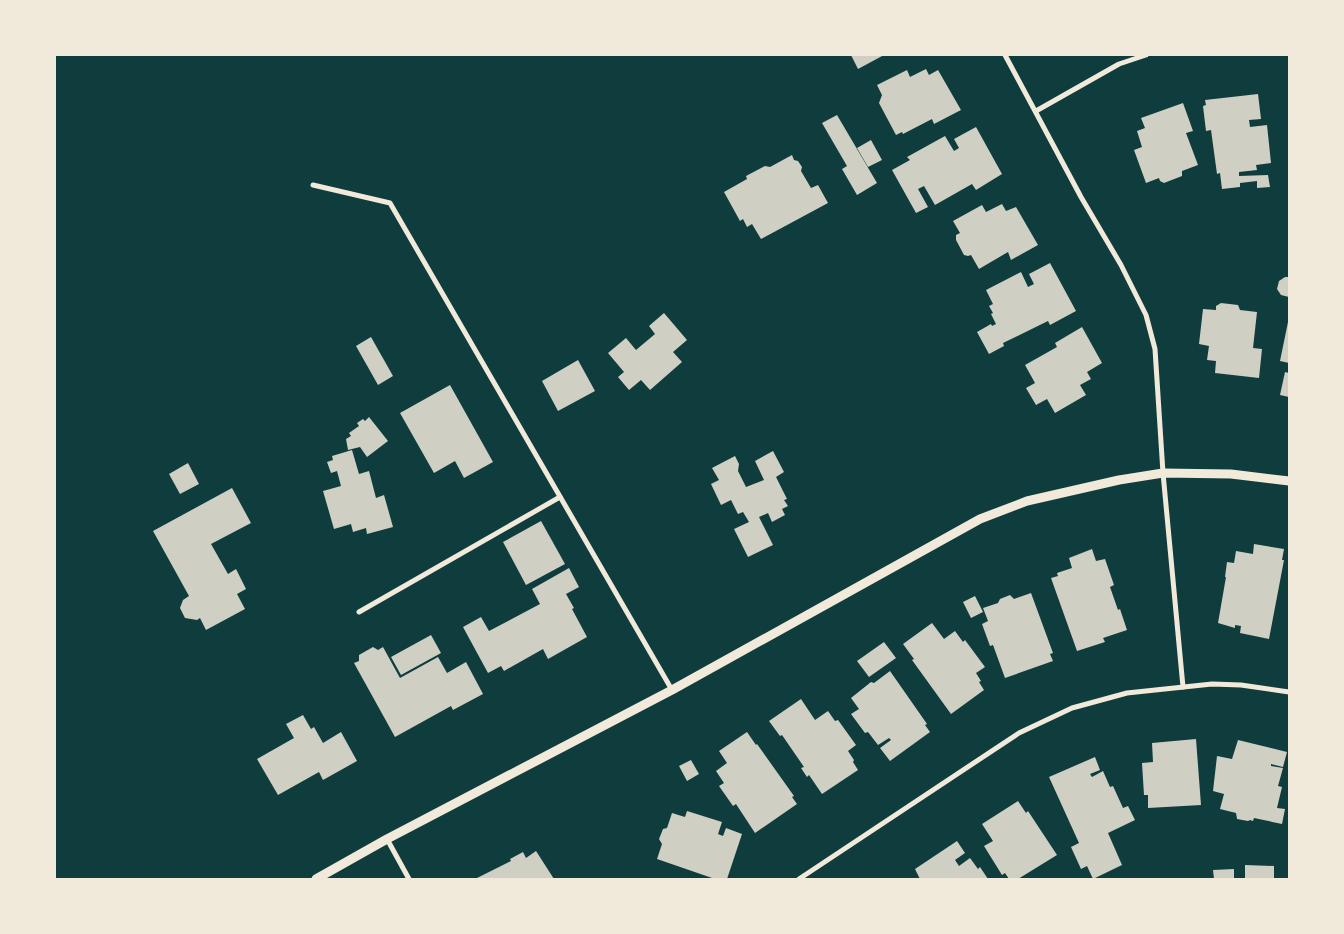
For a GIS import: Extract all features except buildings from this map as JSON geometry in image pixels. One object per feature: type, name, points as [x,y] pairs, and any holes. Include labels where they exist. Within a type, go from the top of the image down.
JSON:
[{"type":"street","points":[[1005,55],[1081,196],[1122,265],[1146,315],[1155,349],[1163,473],[1183,687]]},
{"type":"street","points":[[1036,111],[1119,64],[1146,55]]},
{"type":"street","points":[[313,185],[390,204],[672,690]]},
{"type":"street","points":[[316,879],[387,839],[672,690],[980,519],[1027,501],[1119,480],[1163,473],[1231,474],[1289,481]]},
{"type":"street","points":[[359,612],[560,497]]},
{"type":"street","points":[[799,879],[1013,737],[1045,719],[1072,708],[1100,699],[1155,689],[1212,684],[1242,685],[1289,692]]},
{"type":"street","points":[[387,839],[409,879]]}]
